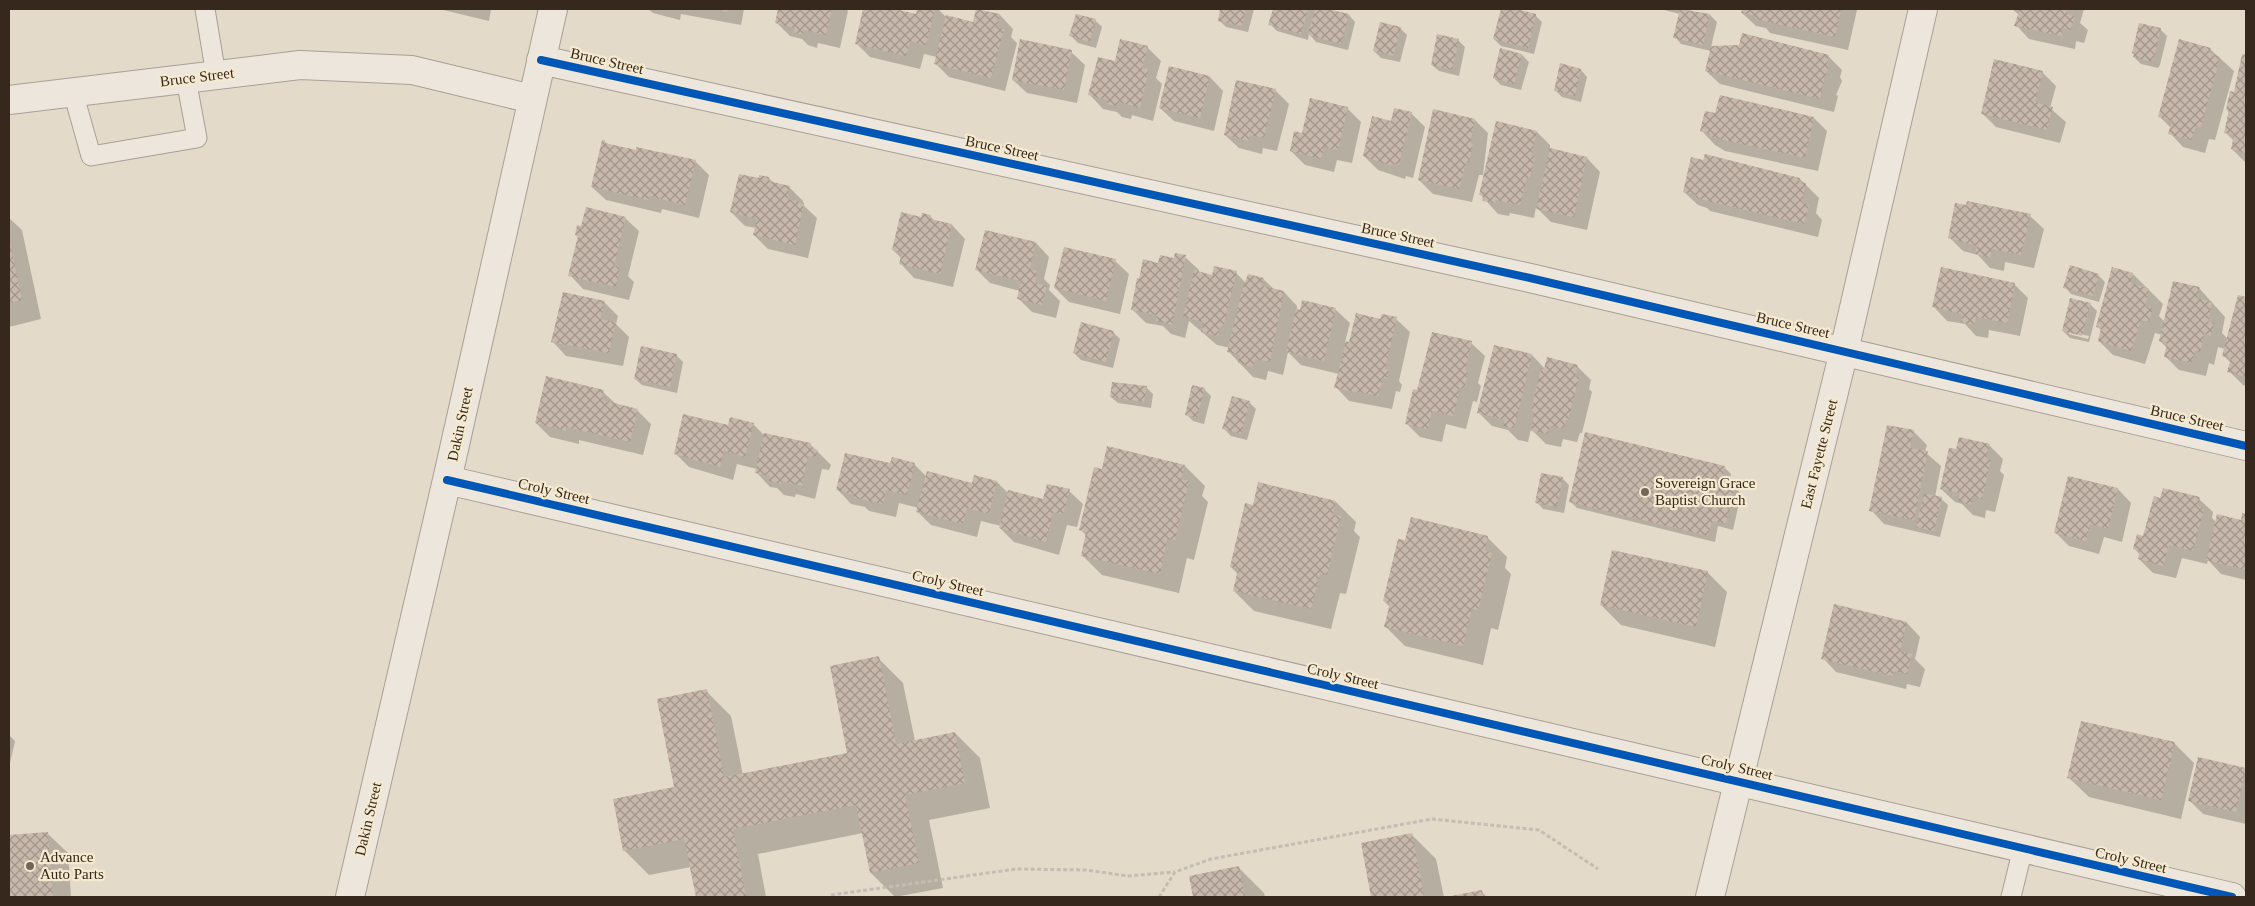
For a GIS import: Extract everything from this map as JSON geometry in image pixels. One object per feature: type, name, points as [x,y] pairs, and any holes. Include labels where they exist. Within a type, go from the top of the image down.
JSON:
[{"type":"street","name":"Dakin Street","points":[[350,897],[447,480],[553,9]]},
{"type":"street","name":"East Fayette Street","points":[[1710,897],[1740,782],[1844,351],[1923,9]]},
{"type":"street","name":"Bruce Street","points":[[542,60],[1530,278],[2246,446]]},
{"type":"street","name":"Bruce Street","points":[[9,100],[300,65],[412,70],[532,99]]},
{"type":"street","name":"Croly Street","points":[[447,480],[2232,897]]},
{"type":"lane","points":[[205,9],[216,75]]},
{"type":"lane","points":[[73,92],[91,156],[197,138],[186,79]]},
{"type":"lane","points":[[2012,897],[2023,848]]},
{"type":"path","points":[[831,895],[1016,869],[1086,870],[1128,876],[1175,872],[1211,859],[1432,819],[1539,830],[1598,869]]},
{"type":"path","points":[[1160,897],[1175,872]]},
{"type":"building","points":[[716,9],[728,9],[727,12]]},
{"type":"building","points":[[778,9],[832,9],[826,35],[804,30],[803,35],[793,32],[795,28],[775,23]]},
{"type":"building","points":[[863,9],[895,9],[916,14],[917,9],[935,9],[926,45],[910,41],[906,56],[855,44]]},
{"type":"building","points":[[976,9],[1000,14],[997,27],[1004,29],[991,78],[934,64],[946,15],[973,22]]},
{"type":"building","points":[[1220,9],[1246,9],[1242,26],[1218,21]]},
{"type":"building","points":[[1273,9],[1308,9],[1301,34],[1268,25]]},
{"type":"building","points":[[1315,9],[1328,9],[1349,14],[1341,44],[1308,35]]},
{"type":"building","points":[[1501,9],[1516,9],[1536,14],[1528,48],[1493,39]]},
{"type":"building","points":[[1680,9],[1710,14],[1703,45],[1673,38]]},
{"type":"building","points":[[1742,9],[1841,9],[1835,37],[1755,19],[1756,16],[1741,13]]},
{"type":"building","points":[[2020,9],[2067,9],[2066,13],[2075,16],[2071,30],[2062,28],[2062,36],[2014,26]]},
{"type":"building","points":[[1076,14],[1096,19],[1090,42],[1069,36]]},
{"type":"building","points":[[1380,22],[1401,27],[1393,56],[1373,51]]},
{"type":"building","points":[[2139,23],[2161,28],[2154,58],[2151,62],[2133,57],[2134,54],[2132,53]]},
{"type":"building","points":[[1742,33],[1829,55],[1827,63],[1829,67],[1823,81],[1820,99],[1705,71],[1711,46],[1739,45]]},
{"type":"building","points":[[1437,34],[1459,39],[1452,70],[1431,65]]},
{"type":"building","points":[[1020,39],[1072,50],[1064,90],[1012,80]]},
{"type":"building","points":[[1120,39],[1148,46],[1142,68],[1149,69],[1140,108],[1119,102],[1117,106],[1107,104],[1108,100],[1088,95],[1098,57],[1115,61]]},
{"type":"building","points":[[2179,39],[2211,48],[2209,53],[2220,57],[2201,127],[2196,126],[2191,140],[2168,134],[2172,121],[2158,117]]},
{"type":"building","points":[[1500,48],[1522,54],[1514,84],[1493,78]]},
{"type":"building","points":[[2242,54],[2246,55],[2246,153],[2231,149],[2234,135],[2224,133],[2229,110],[2226,110],[2230,91],[2234,92]]},
{"type":"building","points":[[1994,59],[2043,71],[2035,102],[2053,107],[2047,130],[1981,114]]},
{"type":"building","points":[[1560,63],[1581,69],[1575,96],[1554,91]]},
{"type":"building","points":[[1169,66],[1210,76],[1200,118],[1159,108]]},
{"type":"building","points":[[1236,80],[1276,89],[1264,138],[1250,135],[1248,141],[1224,135]]},
{"type":"building","points":[[1720,95],[1814,117],[1805,158],[1710,137],[1710,133],[1700,131],[1705,111],[1715,113]]},
{"type":"building","points":[[1310,98],[1348,107],[1338,150],[1324,147],[1321,159],[1290,151],[1294,131],[1302,133]]},
{"type":"building","points":[[1394,108],[1412,112],[1399,165],[1392,163],[1391,166],[1363,156],[1372,116],[1391,121]]},
{"type":"building","points":[[1433,109],[1475,119],[1470,143],[1473,143],[1469,162],[1466,162],[1459,189],[1418,180]]},
{"type":"building","points":[[1496,121],[1537,131],[1531,156],[1535,156],[1530,178],[1527,178],[1520,205],[1496,200],[1495,203],[1482,201],[1483,196],[1479,195]]},
{"type":"building","points":[[602,140],[605,140],[605,143],[636,150],[636,147],[696,160],[685,205],[649,196],[648,200],[591,187]]},
{"type":"building","points":[[1550,148],[1587,157],[1574,217],[1536,209]]},
{"type":"building","points":[[1705,154],[1800,178],[1799,182],[1806,183],[1802,203],[1809,205],[1804,224],[1695,198],[1696,195],[1683,192],[1691,157],[1703,160]]},
{"type":"building","points":[[739,174],[759,178],[759,175],[769,177],[768,181],[790,186],[787,199],[804,203],[795,245],[753,235],[757,219],[730,212]]},
{"type":"building","points":[[1967,201],[2031,214],[2021,255],[1992,249],[1990,258],[1975,254],[1977,246],[1948,238],[1955,203],[1966,205]]},
{"type":"building","points":[[586,207],[626,217],[614,266],[620,267],[616,287],[568,276],[578,236],[575,235],[577,225],[581,226]]},
{"type":"building","points":[[901,212],[921,217],[922,213],[931,215],[930,219],[952,224],[940,274],[899,264],[902,253],[892,250]]},
{"type":"building","points":[[985,230],[1036,242],[1030,269],[1037,271],[1035,283],[1047,286],[1042,305],[1017,299],[1021,281],[975,270]]},
{"type":"building","points":[[9,244],[22,300],[9,303]]},
{"type":"building","points":[[1064,247],[1116,259],[1106,301],[1054,288]]},
{"type":"building","points":[[1175,253],[1186,255],[1172,325],[1156,321],[1157,315],[1131,310],[1143,259],[1158,263],[1160,255],[1174,258]]},
{"type":"building","points":[[2070,265],[2099,274],[2093,296],[2063,288]]},
{"type":"building","points":[[1214,266],[1237,271],[1223,327],[1220,326],[1218,336],[1201,332],[1204,322],[1183,317],[1194,270],[1212,275]]},
{"type":"building","points":[[1941,267],[2015,283],[2007,323],[1976,317],[1974,325],[1961,322],[1962,314],[1932,307]]},
{"type":"building","points":[[2112,267],[2133,273],[2131,283],[2149,289],[2145,306],[2153,308],[2149,322],[2141,320],[2131,351],[2098,341],[2101,328],[2096,327]]},
{"type":"building","points":[[1248,274],[1264,278],[1262,286],[1284,291],[1270,362],[1255,359],[1253,367],[1238,363],[1240,355],[1227,352],[1244,282]]},
{"type":"building","points":[[2173,281],[2200,287],[2197,298],[2212,302],[2208,322],[2214,323],[2211,336],[2204,334],[2200,352],[2195,351],[2192,363],[2164,357],[2167,343],[2159,341]]},
{"type":"building","points":[[563,292],[605,301],[600,319],[616,322],[609,353],[551,342]]},
{"type":"building","points":[[2238,295],[2246,297],[2246,377],[2227,372],[2231,358],[2222,356]]},
{"type":"building","points":[[2070,298],[2091,303],[2082,336],[2062,331]]},
{"type":"building","points":[[1302,300],[1336,308],[1324,361],[1286,352],[1296,308],[1300,310]]},
{"type":"building","points":[[1356,313],[1380,319],[1382,314],[1397,317],[1385,369],[1389,370],[1387,379],[1383,378],[1378,396],[1334,388],[1346,341],[1349,342]]},
{"type":"building","points":[[1081,322],[1114,331],[1106,362],[1073,353]]},
{"type":"building","points":[[1432,332],[1472,341],[1465,370],[1468,371],[1464,389],[1460,388],[1453,416],[1432,411],[1428,429],[1405,424],[1413,389],[1417,390]]},
{"type":"building","points":[[1494,345],[1532,354],[1514,429],[1503,426],[1505,420],[1477,413]]},
{"type":"building","points":[[641,346],[677,354],[670,387],[634,379]]},
{"type":"building","points":[[1547,357],[1578,365],[1575,376],[1579,377],[1564,429],[1550,426],[1548,434],[1531,431],[1534,412],[1531,411],[1541,368],[1544,369]]},
{"type":"building","points":[[546,376],[604,390],[602,400],[638,409],[630,442],[566,427],[566,431],[535,423]]},
{"type":"building","points":[[1112,382],[1147,386],[1144,402],[1110,397]]},
{"type":"building","points":[[1192,385],[1205,388],[1197,418],[1185,415]]},
{"type":"building","points":[[1232,396],[1250,401],[1241,434],[1222,429]]},
{"type":"building","points":[[683,414],[728,425],[730,417],[754,423],[745,457],[724,451],[720,467],[674,454]]},
{"type":"building","points":[[1887,425],[1914,430],[1910,448],[1928,451],[1914,520],[1869,511]]},
{"type":"building","name":"Sovereign Grace Baptist Church","points":[[1585,432],[1725,466],[1721,483],[1735,486],[1726,524],[1712,521],[1708,536],[1569,502]]},
{"type":"building","points":[[764,433],[811,443],[810,448],[818,450],[816,457],[808,456],[802,486],[782,481],[781,484],[769,481],[770,476],[755,473]]},
{"type":"building","points":[[1959,437],[1990,444],[1986,459],[1991,460],[1982,499],[1973,497],[1971,505],[1958,501],[1960,493],[1940,489],[1949,448],[1956,449]]},
{"type":"building","points":[[1107,446],[1185,465],[1181,479],[1189,481],[1175,540],[1167,539],[1160,574],[1081,556],[1086,532],[1079,530],[1094,467],[1102,469]]},
{"type":"building","points":[[845,453],[890,463],[892,457],[915,463],[907,495],[886,490],[883,504],[854,498],[854,495],[836,490]]},
{"type":"building","points":[[927,471],[972,483],[974,475],[997,481],[989,514],[967,508],[963,524],[916,512]]},
{"type":"building","points":[[1541,473],[1563,477],[1557,507],[1535,503]]},
{"type":"building","points":[[2068,476],[2118,488],[2108,529],[2090,524],[2086,541],[2054,533]]},
{"type":"building","points":[[1258,482],[1336,501],[1333,515],[1341,516],[1327,575],[1320,574],[1311,609],[1233,591],[1238,569],[1230,567],[1245,503],[1253,505]]},
{"type":"building","points":[[1047,484],[1070,489],[1063,514],[1053,512],[1046,542],[999,528],[1008,490],[1043,499]]},
{"type":"building","points":[[2163,488],[2200,497],[2198,506],[2204,508],[2193,551],[2169,545],[2163,566],[2138,559],[2140,551],[2133,549],[2137,534],[2143,536],[2154,496],[2160,498]]},
{"type":"building","points":[[1924,493],[1942,497],[1934,531],[1916,527]]},
{"type":"building","points":[[2242,513],[2246,514],[2246,570],[2206,560],[2217,514],[2241,520]]},
{"type":"building","points":[[1411,517],[1488,536],[1485,551],[1492,553],[1478,610],[1472,609],[1463,646],[1384,627],[1390,603],[1383,601],[1398,539],[1405,540]]},
{"type":"building","points":[[1612,550],[1708,571],[1696,627],[1600,605]]},
{"type":"building","points":[[1834,604],[1907,622],[1900,651],[1912,654],[1907,674],[1894,671],[1893,676],[1821,659]]},
{"type":"building","points":[[879,656],[896,744],[955,732],[965,783],[905,795],[919,863],[870,873],[856,805],[733,829],[746,897],[696,897],[684,839],[623,851],[613,799],[674,787],[657,699],[707,689],[724,777],[847,753],[830,666]]},
{"type":"building","points":[[2081,721],[2175,742],[2161,800],[2067,778]]},
{"type":"building","points":[[2198,757],[2246,768],[2236,812],[2188,801]]},
{"type":"building","name":"Advance Auto Parts","points":[[48,832],[53,897],[9,897],[9,835]]},
{"type":"building","points":[[1412,833],[1424,897],[1371,897],[1361,843]]},
{"type":"building","points":[[1239,866],[1245,897],[1193,897],[1189,876]]},
{"type":"building","points":[[1482,890],[1483,897],[1451,897],[1451,896]]},
{"type":"cycle path","points":[[541,60],[1530,278],[2246,446]]},
{"type":"cycle path","points":[[447,480],[2232,897]]},
{"type":"place","name":"Sovereign Grace Baptist Church","points":[[1645,492]]},
{"type":"place","name":"Advance Auto Parts","points":[[30,866]]}]
